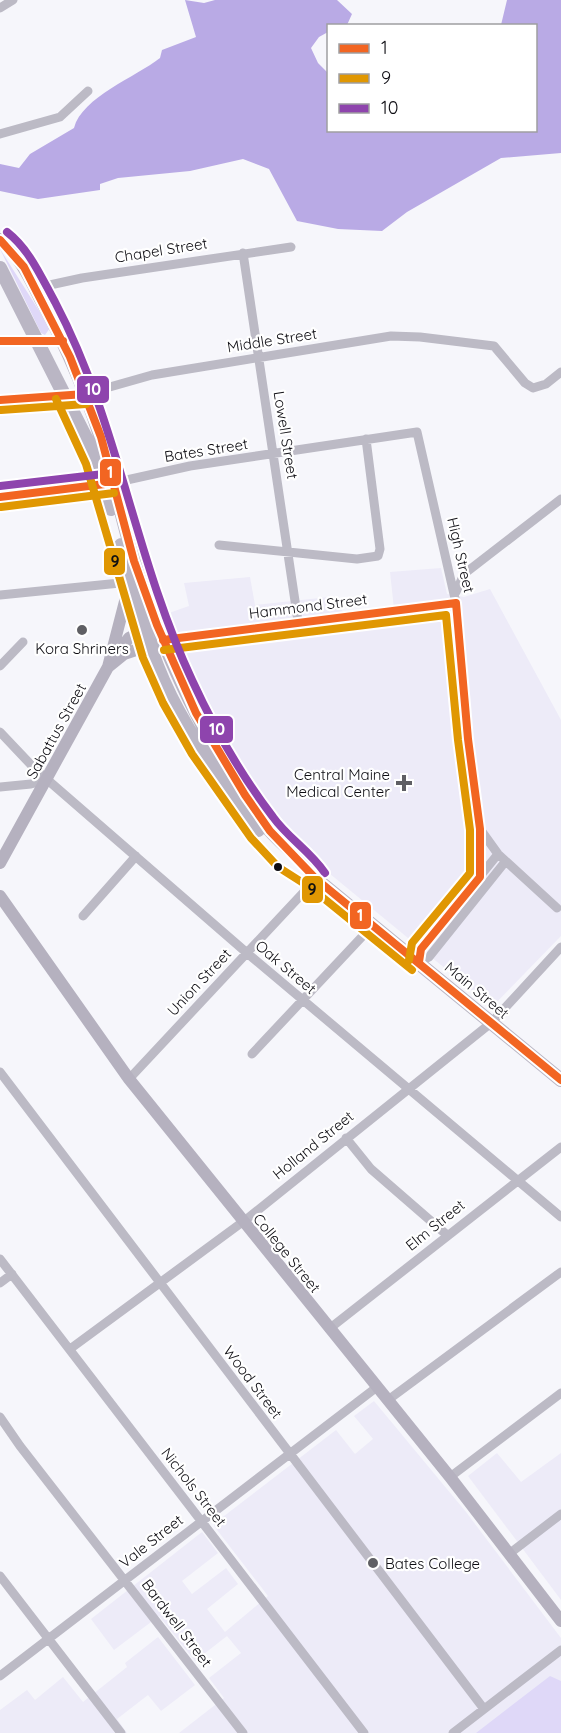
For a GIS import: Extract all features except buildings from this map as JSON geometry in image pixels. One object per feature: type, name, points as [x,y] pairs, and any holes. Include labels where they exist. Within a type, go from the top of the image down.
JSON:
[{"type":"highway","name":"Main Street","points":[[0,240],[9,246],[36,288],[63,341],[86,394],[130,582],[157,643],[178,709],[230,792],[277,852],[304,876],[316,879],[561,1080]]},
{"type":"highway","name":"Main Street","points":[[0,268],[108,484],[140,579],[151,628]]},
{"type":"main road","points":[[108,667],[130,582]]},
{"type":"main road","points":[[108,667],[122,643],[151,628]]},
{"type":"main road","name":"Sabattus Street","points":[[0,863],[108,667],[124,654],[157,643]]},
{"type":"main road","name":"College Street","points":[[0,896],[129,1079],[241,1221],[450,1477],[561,1621]]},
{"type":"street","points":[[0,8],[13,0]]},
{"type":"street","points":[[0,134],[60,117],[88,91]]},
{"type":"street","name":"Chapel Street","points":[[36,288],[82,278],[291,247]]},
{"type":"street","name":"Lowell Street","points":[[243,253],[298,621]]},
{"type":"street","name":"Middle Street","points":[[0,400],[86,394],[152,375],[392,336],[467,341],[499,349],[525,383],[533,388],[546,384],[561,372]]},
{"type":"street","points":[[0,341],[63,341]]},
{"type":"street","name":"Bates Street","points":[[0,497],[108,484],[190,466],[417,432]]},
{"type":"street","name":"High Street","points":[[417,432],[456,603],[468,739],[480,829],[480,877]]},
{"type":"street","points":[[219,545],[357,559],[373,558],[379,554],[366,439]]},
{"type":"street","points":[[456,603],[458,583],[481,560],[561,499]]},
{"type":"street","points":[[0,595],[130,582]]},
{"type":"street","name":"Hammond Street","points":[[157,643],[298,621],[456,603]]},
{"type":"street","points":[[0,666],[23,642]]},
{"type":"street","name":"Oak Street","points":[[0,732],[47,780],[247,953],[561,1217]]},
{"type":"street","points":[[0,787],[47,780]]},
{"type":"street","name":"High Street","points":[[480,829],[502,858],[557,909]]},
{"type":"street","points":[[83,916],[136,856]]},
{"type":"street","points":[[419,962],[421,949],[480,877],[502,858]]},
{"type":"street","points":[[419,962],[429,957],[502,858]]},
{"type":"street","name":"Union Street","points":[[129,1079],[316,879]]},
{"type":"street","points":[[252,1054],[373,925]]},
{"type":"street","name":"Holland Street","points":[[70,1349],[248,1218],[407,1088],[491,1023],[561,947]]},
{"type":"street","name":"Wood Street","points":[[0,1072],[484,1709]]},
{"type":"street","points":[[346,1138],[371,1169],[447,1235]]},
{"type":"street","name":"Elm Street","points":[[330,1329],[516,1180],[561,1147]]},
{"type":"street","name":"Nichols Street","points":[[0,1259],[364,1733]]},
{"type":"street","points":[[388,1400],[561,1272]]},
{"type":"street","points":[[0,1284],[12,1275]]},
{"type":"street","name":"Vale Street","points":[[0,1676],[377,1387]]},
{"type":"street","points":[[450,1477],[561,1393]]},
{"type":"street","name":"Bardwell Street","points":[[0,1417],[20,1446],[243,1733]]},
{"type":"street","points":[[509,1554],[561,1514]]},
{"type":"street","points":[[0,1576],[121,1733]]},
{"type":"street","points":[[453,1733],[561,1650]]},
{"type":"shaded area","points":[[185,0],[204,3],[215,0],[337,0],[352,14],[347,24],[327,24],[327,33],[319,37],[311,48],[318,63],[327,72],[327,132],[537,132],[537,24],[501,24],[507,0],[561,0],[561,153],[501,158],[407,212],[382,231],[338,229],[297,221],[269,169],[243,159],[190,171],[118,178],[100,184],[100,190],[38,199],[0,191],[0,164],[19,168],[30,154],[74,128],[79,117],[98,97],[160,58],[162,50],[196,37]]},
{"type":"shaded area","points":[[0,249],[50,328],[45,335],[41,333]]},
{"type":"shaded area","name":"Central Maine Medical Center","points":[[441,568],[447,594],[464,597],[490,589],[561,720],[561,936],[492,1007],[279,832],[217,733],[166,614],[189,606],[184,583],[250,577],[255,605],[329,597],[355,624],[395,618],[390,572]]},
{"type":"shaded area","name":"Bates College","points":[[374,1401],[466,1512],[561,1638],[561,1733],[179,1733],[224,1698],[209,1678],[241,1653],[227,1636],[195,1661],[159,1616],[114,1650],[91,1619],[202,1532],[218,1553],[182,1581],[192,1594],[226,1568],[238,1584],[207,1609],[225,1632],[268,1596],[214,1526],[215,1523],[336,1430],[355,1454],[373,1439],[354,1416]]},
{"type":"shaded area","name":"Bates College","points":[[497,1453],[521,1482],[561,1453],[561,1600],[468,1476]]},
{"type":"shaded area","points":[[158,1637],[195,1685],[161,1711],[148,1695],[117,1719],[127,1733],[0,1733],[0,1710],[27,1690],[35,1700],[63,1677],[83,1702],[127,1667],[125,1663]]},
{"type":"shaded area","points":[[550,1676],[561,1681],[561,1733],[476,1733]]},
{"type":"transit line","name":"10","points":[[7,232],[34,264],[77,348],[111,442],[155,586],[200,698],[229,751],[261,801],[279,825],[325,873]]},
{"type":"transit line","name":"1","points":[[0,240],[24,267],[70,357],[101,437],[134,561],[157,625],[196,713],[245,795],[270,831],[316,879],[561,1080]]},
{"type":"transit line","name":"1","points":[[0,341],[63,341]]},
{"type":"transit line","name":"1","points":[[0,400],[85,394]]},
{"type":"transit line","name":"9","points":[[56,399],[86,464],[143,658],[163,703],[192,754],[251,838],[278,867],[311,888],[412,970]]},
{"type":"transit line","name":"9","points":[[1,410],[86,404]]},
{"type":"transit line","name":"10","points":[[0,486],[112,473]]},
{"type":"transit line","name":"1","points":[[0,497],[113,483]]},
{"type":"transit line","name":"9","points":[[1,507],[114,493]]},
{"type":"transit line","name":"1","points":[[163,640],[456,603]]},
{"type":"transit line","name":"1","points":[[419,962],[421,949],[480,877],[480,829],[468,739],[456,603]]},
{"type":"transit line","name":"9","points":[[164,650],[446,615],[458,740],[470,830],[470,873],[412,943],[409,960]]},
{"type":"place","name":"Kora Shriners","points":[[82,630]]},
{"type":"place","name":"Central Maine Medical Center","points":[[404,783]]},
{"type":"place","name":"Bates College","points":[[373,1563]]}]
